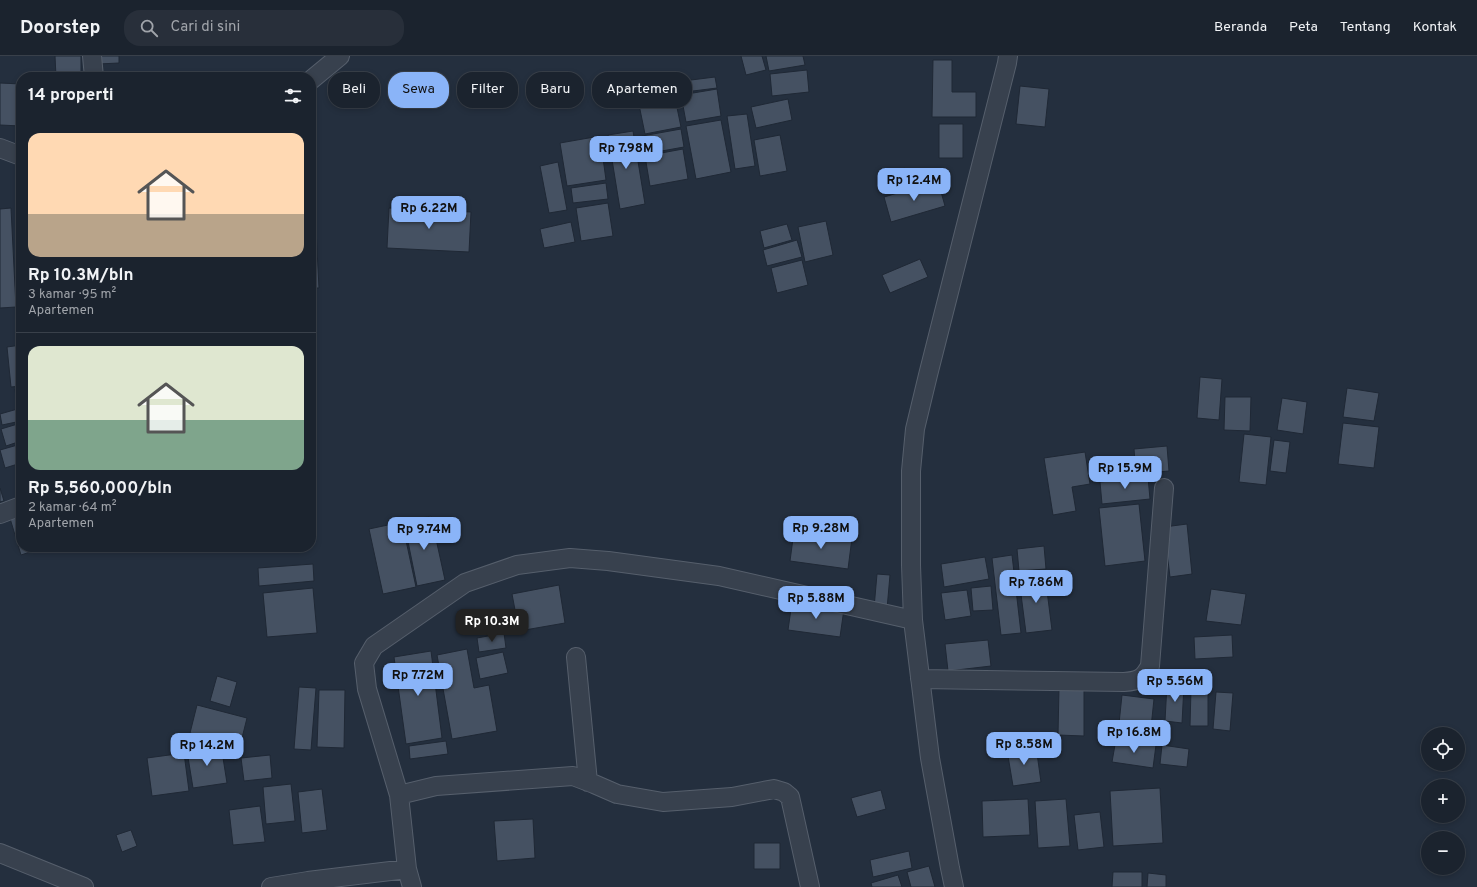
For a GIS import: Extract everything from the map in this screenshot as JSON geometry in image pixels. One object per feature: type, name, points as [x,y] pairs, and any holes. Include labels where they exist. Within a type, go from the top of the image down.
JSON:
[{"type":"street","points":[[92,56],[94,72]]},
{"type":"street","points":[[316,76],[340,56]]},
{"type":"street","points":[[954,887],[930,758],[913,620],[911,565],[911,471],[915,429],[1008,56]]},
{"type":"street","points":[[0,148],[16,154]]},
{"type":"street","points":[[920,679],[1124,682],[1135,681],[1145,675],[1150,666],[1164,488]]},
{"type":"street","points":[[0,514],[16,508]]},
{"type":"street","points":[[412,887],[407,869],[400,795],[367,689],[364,663],[374,646],[465,583],[517,565],[570,558],[719,576],[913,620]]},
{"type":"street","points":[[576,657],[588,782]]},
{"type":"street","points":[[400,795],[436,786],[573,776],[617,794],[663,802],[732,797],[774,788],[784,792],[790,797],[810,887]]},
{"type":"street","points":[[0,853],[84,887]]},
{"type":"street","points":[[271,887],[308,880],[407,869]]},
{"type":"building","points":[[55,56],[81,56],[81,72],[56,72]]},
{"type":"building","points":[[97,56],[119,56],[119,63],[98,64]]},
{"type":"building","points":[[741,56],[762,56],[766,70],[746,75]]},
{"type":"building","points":[[766,56],[803,56],[805,65],[769,71]]},
{"type":"building","points":[[933,60],[952,60],[952,92],[976,92],[976,117],[932,117]]},
{"type":"building","points":[[807,70],[809,92],[772,96],[770,74]]},
{"type":"building","points":[[715,77],[717,88],[692,91],[692,80]]},
{"type":"building","points":[[0,83],[16,84],[16,126],[0,125]]},
{"type":"building","points":[[1020,86],[1049,89],[1045,127],[1016,124]]},
{"type":"building","points":[[717,89],[721,116],[686,122],[683,108],[692,108],[692,93]]},
{"type":"building","points":[[788,99],[792,120],[756,128],[751,107]]},
{"type":"building","points":[[640,108],[677,108],[681,127],[645,134]]},
{"type":"building","points":[[747,114],[755,166],[735,169],[727,116]]},
{"type":"building","points":[[721,120],[731,172],[696,179],[686,126]]},
{"type":"building","points":[[939,124],[963,124],[963,158],[939,158]]},
{"type":"building","points":[[681,129],[684,147],[645,154],[642,136]]},
{"type":"building","points":[[633,131],[645,204],[620,209],[608,135]]},
{"type":"building","points":[[780,135],[787,171],[760,176],[754,140]]},
{"type":"building","points":[[600,136],[606,180],[567,186],[560,143]]},
{"type":"building","points":[[683,149],[688,179],[650,186],[645,156]]},
{"type":"building","points":[[558,162],[567,210],[549,213],[540,166]]},
{"type":"building","points":[[905,168],[909,184],[885,190],[881,174]]},
{"type":"building","points":[[938,181],[945,206],[891,222],[884,197]]},
{"type":"building","points":[[606,183],[608,199],[573,203],[571,188]]},
{"type":"building","points":[[608,203],[613,236],[581,241],[576,208]]},
{"type":"building","points":[[11,208],[16,307],[0,308],[0,209]]},
{"type":"building","points":[[389,208],[471,212],[469,252],[387,248]]},
{"type":"building","points":[[826,221],[833,255],[805,262],[798,227]]},
{"type":"building","points":[[571,222],[575,242],[544,248],[540,229]]},
{"type":"building","points":[[787,224],[792,240],[764,248],[760,231]]},
{"type":"building","points":[[316,230],[319,288],[316,288]]},
{"type":"building","points":[[797,240],[802,257],[767,266],[763,250]]},
{"type":"building","points":[[920,259],[928,277],[890,293],[882,275]]},
{"type":"building","points":[[802,260],[808,285],[777,293],[771,268]]},
{"type":"building","points":[[16,346],[16,386],[11,387],[7,347]]},
{"type":"building","points":[[1200,377],[1222,379],[1219,420],[1197,418]]},
{"type":"building","points":[[1347,388],[1379,393],[1374,421],[1343,417]]},
{"type":"building","points":[[1225,397],[1251,397],[1250,431],[1224,430]]},
{"type":"building","points":[[1282,398],[1307,402],[1303,434],[1277,430]]},
{"type":"building","points":[[16,409],[16,422],[2,425],[0,414]]},
{"type":"building","points":[[1343,423],[1379,427],[1374,468],[1338,464]]},
{"type":"building","points":[[16,424],[16,443],[6,446],[1,429]]},
{"type":"building","points":[[1244,434],[1271,437],[1266,485],[1239,482]]},
{"type":"building","points":[[1274,440],[1290,442],[1286,473],[1270,471]]},
{"type":"building","points":[[16,445],[16,465],[5,468],[0,450]]},
{"type":"building","points":[[1167,446],[1169,471],[1136,474],[1134,449]]},
{"type":"building","points":[[1085,452],[1090,484],[1072,487],[1076,511],[1053,515],[1044,458]]},
{"type":"building","points":[[1148,477],[1150,499],[1102,504],[1100,482]]},
{"type":"building","points":[[0,488],[4,501],[0,502]]},
{"type":"building","points":[[1139,504],[1145,561],[1105,566],[1099,508]]},
{"type":"building","points":[[16,513],[16,538],[9,515]]},
{"type":"building","points":[[431,516],[445,580],[417,586],[404,522]]},
{"type":"building","points":[[402,522],[416,587],[383,594],[369,529]]},
{"type":"building","points":[[1187,524],[1192,574],[1170,577],[1164,527]]},
{"type":"building","points":[[794,531],[852,538],[848,569],[790,561]]},
{"type":"building","points":[[1044,546],[1046,569],[1019,571],[1017,549]]},
{"type":"building","points":[[20,552],[30,552],[21,555]]},
{"type":"building","points":[[1012,555],[1021,633],[1001,635],[992,558]]},
{"type":"building","points":[[985,557],[989,579],[944,587],[941,564]]},
{"type":"building","points":[[313,564],[314,581],[259,586],[258,568]]},
{"type":"building","points":[[877,574],[890,575],[887,609],[874,608]]},
{"type":"building","points":[[1045,575],[1052,630],[1026,633],[1019,579]]},
{"type":"building","points":[[559,585],[565,623],[519,631],[512,594]]},
{"type":"building","points":[[991,586],[993,610],[973,611],[971,588]]},
{"type":"building","points":[[313,588],[317,633],[267,637],[263,593]]},
{"type":"building","points":[[1211,589],[1246,594],[1241,625],[1206,621]]},
{"type":"building","points":[[967,590],[971,616],[945,620],[941,593]]},
{"type":"building","points":[[792,602],[844,609],[840,637],[788,630]]},
{"type":"building","points":[[504,633],[506,648],[479,652],[477,638]]},
{"type":"building","points":[[1232,635],[1233,657],[1195,659],[1194,637]]},
{"type":"building","points":[[988,640],[991,666],[948,671],[945,644]]},
{"type":"building","points":[[467,649],[474,688],[489,685],[497,731],[452,739],[437,655]]},
{"type":"building","points":[[431,651],[442,738],[406,744],[394,657]]},
{"type":"building","points":[[503,652],[508,673],[480,679],[476,658]]},
{"type":"building","points":[[217,676],[237,682],[230,707],[210,701]]},
{"type":"building","points":[[1167,684],[1184,685],[1182,723],[1165,721]]},
{"type":"building","points":[[299,687],[316,688],[311,750],[294,749]]},
{"type":"building","points":[[1059,687],[1084,688],[1084,736],[1058,735]]},
{"type":"building","points":[[1191,689],[1208,690],[1208,726],[1190,726]]},
{"type":"building","points":[[319,690],[345,690],[344,748],[317,747]]},
{"type":"building","points":[[1216,692],[1233,693],[1230,731],[1213,729]]},
{"type":"building","points":[[1122,695],[1154,699],[1150,737],[1118,733]]},
{"type":"building","points":[[197,705],[247,718],[240,746],[190,733]]},
{"type":"building","points":[[1116,739],[1156,745],[1153,768],[1112,762]]},
{"type":"building","points":[[446,741],[448,754],[410,759],[409,746]]},
{"type":"building","points":[[221,745],[227,783],[193,788],[187,751]]},
{"type":"building","points":[[1162,745],[1189,749],[1187,767],[1160,764]]},
{"type":"building","points":[[1036,746],[1041,782],[1013,786],[1007,750]]},
{"type":"building","points":[[184,753],[189,791],[152,796],[147,758]]},
{"type":"building","points":[[270,755],[272,778],[244,781],[241,758]]},
{"type":"building","points":[[291,784],[295,821],[266,824],[263,787]]},
{"type":"building","points":[[1160,788],[1163,843],[1113,846],[1110,791]]},
{"type":"building","points":[[322,789],[327,830],[302,833],[298,792]]},
{"type":"building","points":[[881,790],[886,809],[857,817],[851,798]]},
{"type":"building","points":[[1028,799],[1030,835],[983,837],[982,801]]},
{"type":"building","points":[[1066,799],[1070,846],[1038,848],[1035,801]]},
{"type":"building","points":[[260,806],[265,842],[233,845],[229,810]]},
{"type":"building","points":[[1100,812],[1104,847],[1078,850],[1074,815]]},
{"type":"building","points":[[533,819],[535,858],[497,861],[494,821]]},
{"type":"building","points":[[131,830],[137,846],[122,852],[116,835]]},
{"type":"building","points":[[754,843],[780,843],[780,869],[754,869]]},
{"type":"building","points":[[909,851],[912,868],[873,877],[870,860]]},
{"type":"building","points":[[929,866],[935,887],[911,887],[907,872]]},
{"type":"building","points":[[1113,872],[1142,872],[1142,887],[1112,887]]},
{"type":"building","points":[[1148,873],[1166,875],[1166,887],[1147,887]]},
{"type":"building","points":[[898,875],[902,887],[872,887],[871,883]]}]
